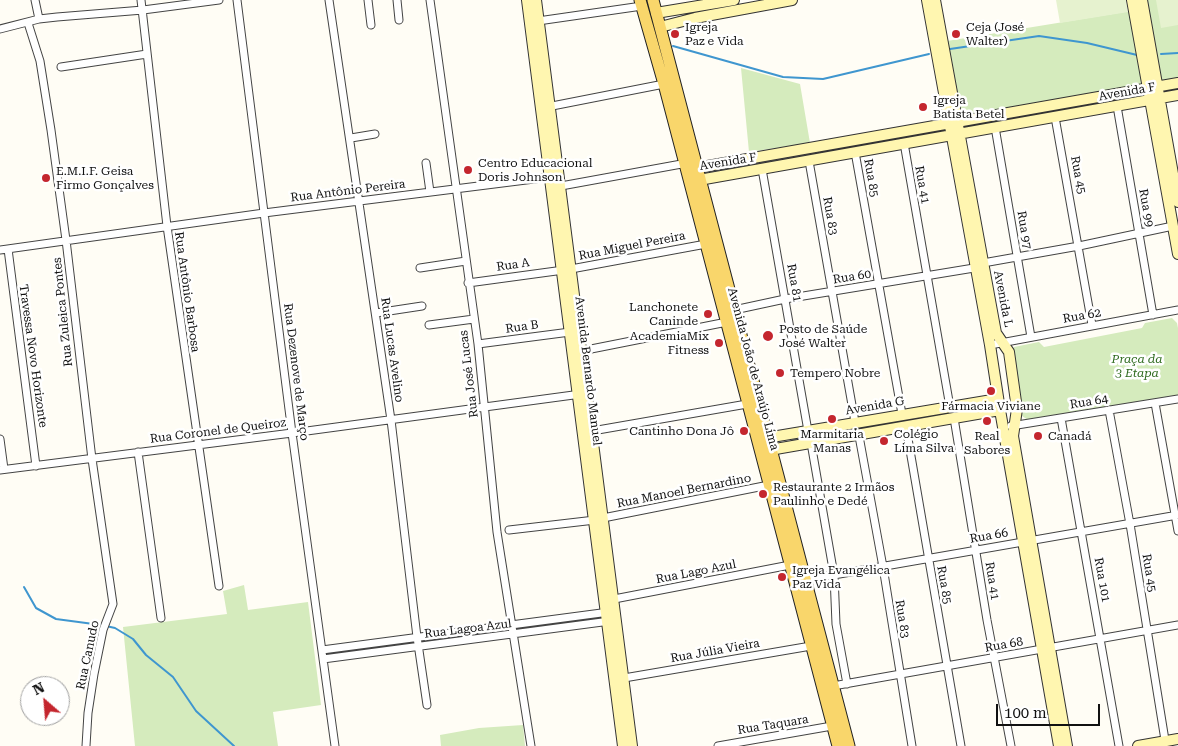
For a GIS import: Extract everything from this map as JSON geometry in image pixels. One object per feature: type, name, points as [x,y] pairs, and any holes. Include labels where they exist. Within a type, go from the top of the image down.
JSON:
[{"type":"main road","name":"Avenida João de Araújo Lima","points":[[645,2],[656,14],[660,27],[693,170],[726,299],[727,322],[747,404],[762,439]]},
{"type":"main road","name":"Avenida João de Araújo Lima","points":[[645,2],[664,84],[693,170],[706,244],[721,280]]},
{"type":"main road","name":"Avenida João de Araújo Lima","points":[[726,299],[734,310],[765,451],[805,580],[849,746]]},
{"type":"main road","name":"Avenida João de Araújo Lima","points":[[765,451],[769,485],[838,746]]},
{"type":"street","points":[[35,0],[38,19]]},
{"type":"street","name":"Rua Antônio Barbosa","points":[[141,0],[167,226],[197,445],[219,586]]},
{"type":"street","points":[[0,29],[38,19],[143,10],[219,0]]},
{"type":"street","name":"Rua Dezenove de Março","points":[[237,0],[292,433],[336,746]]},
{"type":"street","name":"Rua Lucas Avelino","points":[[329,0],[376,312],[391,420],[416,637],[427,704]]},
{"type":"street","points":[[368,0],[371,25]]},
{"type":"street","points":[[397,0],[399,20]]},
{"type":"street","name":"Rua José Lucas","points":[[430,0],[478,344],[497,532],[510,625],[531,746]]},
{"type":"street","name":"Avenida Bernardo Manuel","points":[[532,0],[538,21],[550,177],[581,351],[582,394],[592,431],[592,465]]},
{"type":"street","name":"Avenida Bernardo Manuel","points":[[532,0],[546,107],[561,186],[570,332],[582,394],[609,600],[624,678],[624,746]]},
{"type":"street","points":[[656,14],[686,4],[734,4],[786,0]]},
{"type":"street","name":"Avenida L","points":[[927,0],[953,122]]},
{"type":"street","name":"Avenida L","points":[[935,0],[955,135],[980,272],[998,399],[1027,541]]},
{"type":"street","points":[[1132,0],[1148,89],[1155,99],[1178,202]]},
{"type":"street","points":[[1142,0],[1158,87],[1155,99],[1178,254]]},
{"type":"street","points":[[538,21],[645,2]]},
{"type":"street","points":[[660,27],[734,4]]},
{"type":"street","name":"Rua Zuleica Pontes","points":[[28,23],[40,61],[66,240],[92,459],[112,600]]},
{"type":"street","points":[[61,67],[146,54]]},
{"type":"street","name":"Avenida F","points":[[693,170],[1178,83]]},
{"type":"street","points":[[546,107],[664,84]]},
{"type":"street","name":"Avenida F","points":[[693,170],[762,169],[1178,95]]},
{"type":"street","name":"Rua 99","points":[[1117,106],[1153,315]]},
{"type":"street","name":"Rua 45","points":[[1055,117],[1092,325]]},
{"type":"street","name":"Rua 97","points":[[995,128],[1031,337]]},
{"type":"street","points":[[351,138],[375,134]]},
{"type":"street","name":"Rua 41","points":[[904,143],[950,407]]},
{"type":"street","name":"Rua 85","points":[[856,152],[902,414]]},
{"type":"street","name":"Rua 83","points":[[808,161],[855,422]]},
{"type":"street","points":[[426,163],[430,192]]},
{"type":"street","name":"Rua 81","points":[[762,169],[808,431]]},
{"type":"street","points":[[550,177],[561,186],[693,170]]},
{"type":"street","name":"Rua Antônio Pereira","points":[[4,249],[264,212],[550,177]]},
{"type":"street","name":"Rua 60","points":[[734,310],[832,291],[926,277],[980,272],[1016,257],[1173,226]]},
{"type":"street","name":"Rua Miguel Pereira","points":[[566,270],[706,244]]},
{"type":"street","name":"Travessa Novo Horizonte","points":[[4,249],[36,466]]},
{"type":"street","points":[[420,268],[466,261]]},
{"type":"street","name":"Rua A","points":[[468,282],[566,270]]},
{"type":"street","name":"Avenida L","points":[[980,272],[996,333],[1001,343],[1009,352],[1018,409],[1013,436],[1027,541],[1059,746]]},
{"type":"street","points":[[376,312],[422,306]]},
{"type":"street","name":"Rua 62","points":[[990,345],[1178,310]]},
{"type":"street","points":[[428,324],[474,319]]},
{"type":"street","points":[[581,351],[727,322]]},
{"type":"street","name":"Rua B","points":[[478,344],[570,332]]},
{"type":"street","name":"Rua Coronel de Queiroz","points":[[2,469],[92,459],[582,394]]},
{"type":"street","name":"Avenida G","points":[[762,439],[998,399]]},
{"type":"street","name":"Rua 64","points":[[1003,426],[1015,426],[1178,399]]},
{"type":"street","points":[[1155,403],[1177,515],[1178,531]]},
{"type":"street","points":[[592,431],[747,404]]},
{"type":"street","points":[[765,451],[1000,410]]},
{"type":"street","name":"Rua 45","points":[[1109,410],[1130,524],[1165,740]]},
{"type":"street","name":"Rua 41","points":[[954,418],[994,658],[1011,746]]},
{"type":"street","name":"Rua 101","points":[[1062,418],[1119,746]]},
{"type":"street","name":"Rua 85","points":[[906,427],[961,746]]},
{"type":"street","name":"Rua 83","points":[[859,436],[883,567],[912,746]]},
{"type":"street","points":[[0,439],[2,469]]},
{"type":"street","points":[[811,443],[834,575],[836,624],[848,684]]},
{"type":"street","points":[[138,452],[161,618]]},
{"type":"street","name":"Rua Manoel Bernardino","points":[[509,530],[599,519],[769,485]]},
{"type":"street","name":"Rua 66","points":[[805,580],[1177,515]]},
{"type":"street","name":"Rua Lago Azul","points":[[609,600],[790,565]]},
{"type":"street","name":"Rua Canudo","points":[[86,746],[88,713],[94,674],[103,630],[111,610],[112,600]]},
{"type":"street","name":"Avenida Bernardo Manuel","points":[[612,616],[623,704],[632,746]]},
{"type":"street","name":"Rua Lagoa Azul","points":[[322,650],[510,625],[612,616]]},
{"type":"street","name":"Rua Lagoa Azul","points":[[323,659],[512,634],[612,616]]},
{"type":"street","name":"Rua 68","points":[[833,686],[1178,625]]},
{"type":"street","name":"Rua Júlia Vieira","points":[[624,678],[811,646]]},
{"type":"street","name":"Avenida L","points":[[1045,649],[1067,746]]},
{"type":"street","name":"Rua Taquara","points":[[718,746],[832,726]]},
{"type":"street","points":[[1138,746],[1178,738]]},
{"type":"green space","points":[[1056,0],[1126,0],[1128,12],[1060,23]]},
{"type":"green space","points":[[1145,0],[1178,0],[1178,80],[1160,83]]},
{"type":"green space","points":[[1156,0],[1178,0],[1178,25],[1161,28]]},
{"type":"green space","points":[[1131,11],[1145,87],[960,115],[947,41]]},
{"type":"green space","points":[[741,68],[800,84],[810,143],[749,152]]},
{"type":"green space","name":"Praça da 3 Etapa","points":[[1172,318],[1177,323],[1178,328],[1178,395],[1028,420],[1022,416],[1011,353],[1014,347],[1039,342],[1044,347],[1142,328],[1145,323]]},
{"type":"green space","points":[[244,585],[248,610],[308,602],[321,705],[273,712],[278,746],[135,746],[123,627],[227,614],[223,591]]},
{"type":"green space","points":[[523,725],[525,746],[441,746],[440,735],[479,728]]},
{"type":"waterway","points":[[950,49],[1039,36],[1087,43],[1137,55]]},
{"type":"waterway","points":[[673,46],[783,77],[823,79],[929,54]]},
{"type":"waterway","points":[[1161,54],[1178,53]]},
{"type":"waterway","points":[[24,587],[36,608],[56,619],[101,625]]},
{"type":"waterway","points":[[106,626],[115,628],[133,639],[146,655],[173,677],[196,711],[234,746]]},
{"type":"place","name":"Igreja Paz e Vida","points":[[675,34]]},
{"type":"place","name":"Ceja (José Walter)","points":[[956,34]]},
{"type":"place","name":"Igreja Batista Betel","points":[[923,107]]},
{"type":"place","name":"Centro Educacional Doris Johnson","points":[[468,170]]},
{"type":"place","name":"E.M.I.F. Geisa Firmo Gonçalves","points":[[46,178]]},
{"type":"place","name":"Lanchonete Caninde","points":[[708,314]]},
{"type":"place","name":"Posto de Saúde José Walter","points":[[768,336]]},
{"type":"place","name":"AcademiaMix Fitness","points":[[719,343]]},
{"type":"place","name":"Tempero Nobre","points":[[780,373]]},
{"type":"place","name":"Fármacia Viviane","points":[[991,391]]},
{"type":"place","name":"Marmitaria Manas","points":[[832,419]]},
{"type":"place","name":"Real Sabores","points":[[987,421]]},
{"type":"place","name":"Cantinho Dona Jô","points":[[744,431]]},
{"type":"place","name":"Canadá","points":[[1038,436]]},
{"type":"place","name":"Colégio Lima Silva","points":[[884,441]]},
{"type":"place","name":"Restaurante 2 Irmãos Paulinho e Dedé","points":[[763,494]]},
{"type":"place","name":"Igreja Evangélica Paz Vida","points":[[782,577]]}]
